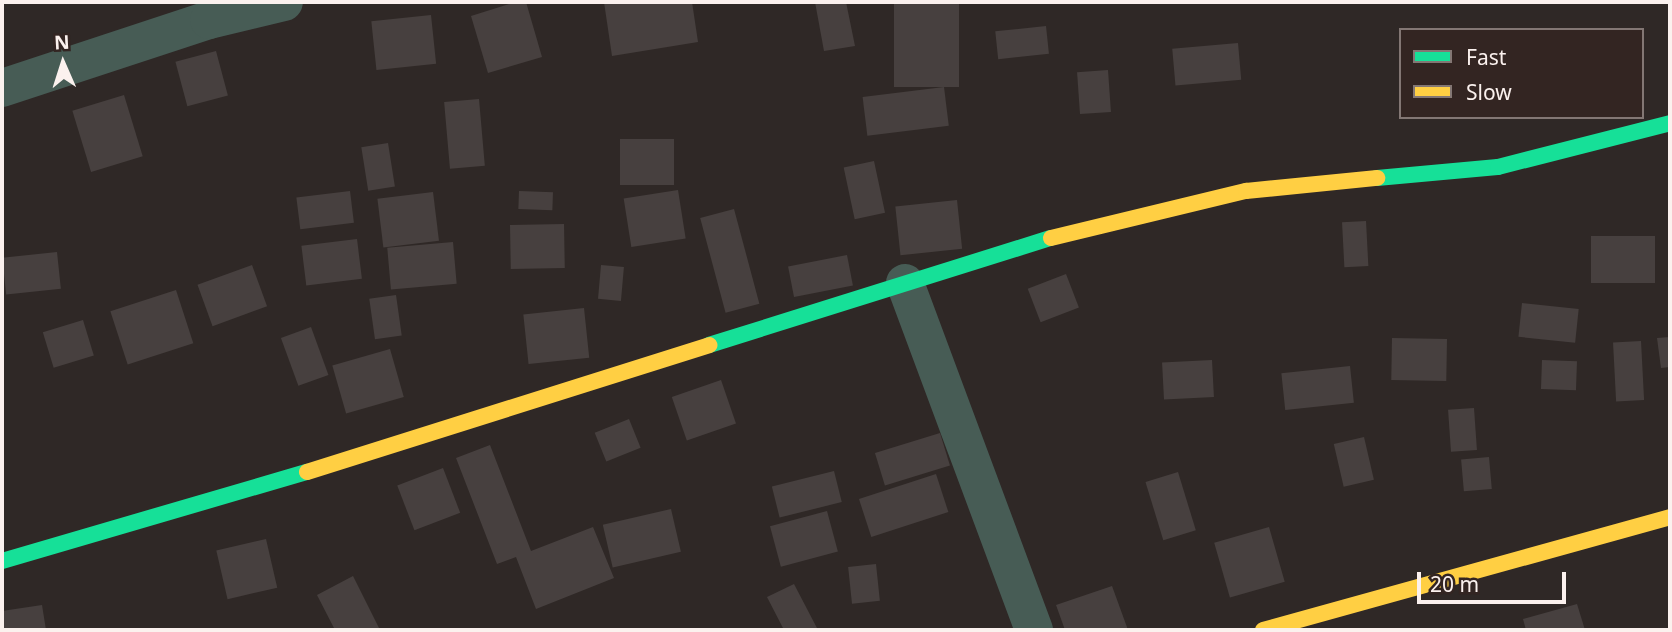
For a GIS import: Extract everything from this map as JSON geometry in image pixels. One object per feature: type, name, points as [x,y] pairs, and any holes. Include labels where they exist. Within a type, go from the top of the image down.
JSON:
[{"type":"street","points":[[2,88],[209,20],[284,2]]},
{"type":"street","points":[[2,561],[224,498],[1023,245],[1247,191],[1498,167],[1670,123]]},
{"type":"street","points":[[905,283],[1034,630]]},
{"type":"street","points":[[1263,630],[1670,517]]},
{"type":"building","points":[[516,2],[526,2],[542,57],[488,73],[471,16]]},
{"type":"building","points":[[604,2],[692,2],[698,42],[612,56]]},
{"type":"building","points":[[815,2],[846,2],[855,46],[824,51]]},
{"type":"building","points":[[894,2],[959,2],[959,87],[894,87]]},
{"type":"building","points":[[431,15],[436,64],[376,70],[371,21]]},
{"type":"building","points":[[1046,26],[1049,54],[998,59],[995,31]]},
{"type":"building","points":[[1238,43],[1241,80],[1175,86],[1172,49]]},
{"type":"building","points":[[216,51],[228,95],[187,106],[175,62]]},
{"type":"building","points":[[1108,70],[1111,112],[1080,114],[1077,72]]},
{"type":"building","points":[[944,87],[949,126],[867,136],[863,97]]},
{"type":"building","points":[[124,95],[143,156],[91,172],[72,111]]},
{"type":"building","points":[[479,99],[485,166],[450,169],[444,102]]},
{"type":"building","points":[[620,139],[674,139],[674,185],[620,185]]},
{"type":"building","points":[[388,143],[395,186],[368,191],[361,147]]},
{"type":"building","points":[[874,161],[885,213],[855,219],[844,167]]},
{"type":"building","points":[[678,190],[686,238],[631,247],[624,199]]},
{"type":"building","points":[[350,191],[354,223],[300,229],[296,198]]},
{"type":"building","points":[[519,191],[553,192],[552,210],[518,209]]},
{"type":"building","points":[[433,192],[439,241],[383,247],[377,199]]},
{"type":"building","points":[[957,200],[962,249],[900,255],[895,206]]},
{"type":"building","points":[[734,209],[759,304],[726,313],[700,218]]},
{"type":"building","points":[[1366,221],[1368,266],[1344,267],[1342,222]]},
{"type":"building","points":[[564,224],[565,268],[511,269],[510,225]]},
{"type":"building","points":[[1591,236],[1655,236],[1655,283],[1591,283]]},
{"type":"building","points":[[357,239],[362,279],[306,286],[301,246]]},
{"type":"building","points":[[453,242],[457,284],[391,290],[387,248]]},
{"type":"building","points":[[57,252],[61,289],[6,295],[2,258]]},
{"type":"building","points":[[847,255],[853,285],[794,297],[788,266]]},
{"type":"building","points":[[252,265],[267,306],[213,326],[197,285]]},
{"type":"building","points":[[601,265],[624,267],[621,301],[598,299]]},
{"type":"building","points":[[1066,274],[1079,308],[1041,322],[1028,289]]},
{"type":"building","points":[[176,290],[193,343],[128,365],[110,311]]},
{"type":"building","points":[[396,295],[402,336],[375,339],[369,299]]},
{"type":"building","points":[[1522,303],[1579,309],[1575,343],[1518,337]]},
{"type":"building","points":[[584,308],[589,358],[529,364],[523,314]]},
{"type":"building","points":[[83,320],[94,355],[54,368],[43,332]]},
{"type":"building","points":[[311,327],[328,375],[298,386],[281,338]]},
{"type":"building","points":[[1670,337],[1670,367],[1661,368],[1657,338]]},
{"type":"building","points":[[1392,338],[1447,339],[1446,381],[1391,380]]},
{"type":"building","points":[[1641,341],[1644,400],[1616,401],[1613,342]]},
{"type":"building","points":[[390,349],[404,397],[346,414],[332,366]]},
{"type":"building","points":[[1212,360],[1214,397],[1164,400],[1162,363]]},
{"type":"building","points":[[1542,360],[1577,361],[1576,390],[1541,389]]},
{"type":"building","points":[[1350,366],[1354,403],[1285,410],[1281,373]]},
{"type":"building","points":[[721,380],[736,423],[687,440],[672,397]]},
{"type":"building","points":[[1474,408],[1477,450],[1451,452],[1448,410]]},
{"type":"building","points":[[629,419],[641,448],[606,462],[595,433]]},
{"type":"building","points":[[940,433],[950,466],[885,485],[875,453]]},
{"type":"building","points":[[1364,437],[1374,480],[1344,487],[1334,444]]},
{"type":"building","points":[[490,445],[531,551],[593,527],[614,578],[536,609],[516,557],[497,564],[456,458]]},
{"type":"building","points":[[1489,457],[1492,489],[1464,491],[1461,459]]},
{"type":"building","points":[[443,468],[460,513],[414,530],[397,486]]},
{"type":"building","points":[[834,471],[842,502],[780,518],[772,486]]},
{"type":"building","points":[[1178,472],[1196,530],[1163,540],[1145,482]]},
{"type":"building","points":[[936,474],[948,512],[871,537],[859,499]]},
{"type":"building","points":[[671,509],[681,552],[613,568],[603,525]]},
{"type":"building","points":[[827,511],[838,552],[781,567],[770,526]]},
{"type":"building","points":[[1269,527],[1285,582],[1230,598],[1214,543]]},
{"type":"building","points":[[266,539],[277,588],[228,599],[216,550]]},
{"type":"building","points":[[876,564],[880,601],[852,604],[848,567]]},
{"type":"building","points":[[353,576],[380,630],[335,630],[317,595]]},
{"type":"building","points":[[794,584],[818,630],[784,630],[767,597]]},
{"type":"building","points":[[1112,586],[1128,630],[1065,630],[1056,605]]},
{"type":"building","points":[[1577,604],[1585,630],[1526,630],[1523,619]]},
{"type":"building","points":[[42,605],[46,630],[2,630],[2,611]]},
{"type":"traffic: fast","points":[[1377,178],[1498,167],[1670,123]]},
{"type":"traffic: fast","points":[[709,345],[1051,238]]},
{"type":"traffic: fast","points":[[2,561],[307,472]]},
{"type":"traffic: slow","points":[[1051,238],[1246,191],[1377,178]]},
{"type":"traffic: slow","points":[[307,472],[709,345]]},
{"type":"traffic: slow","points":[[1263,630],[1670,517]]}]
